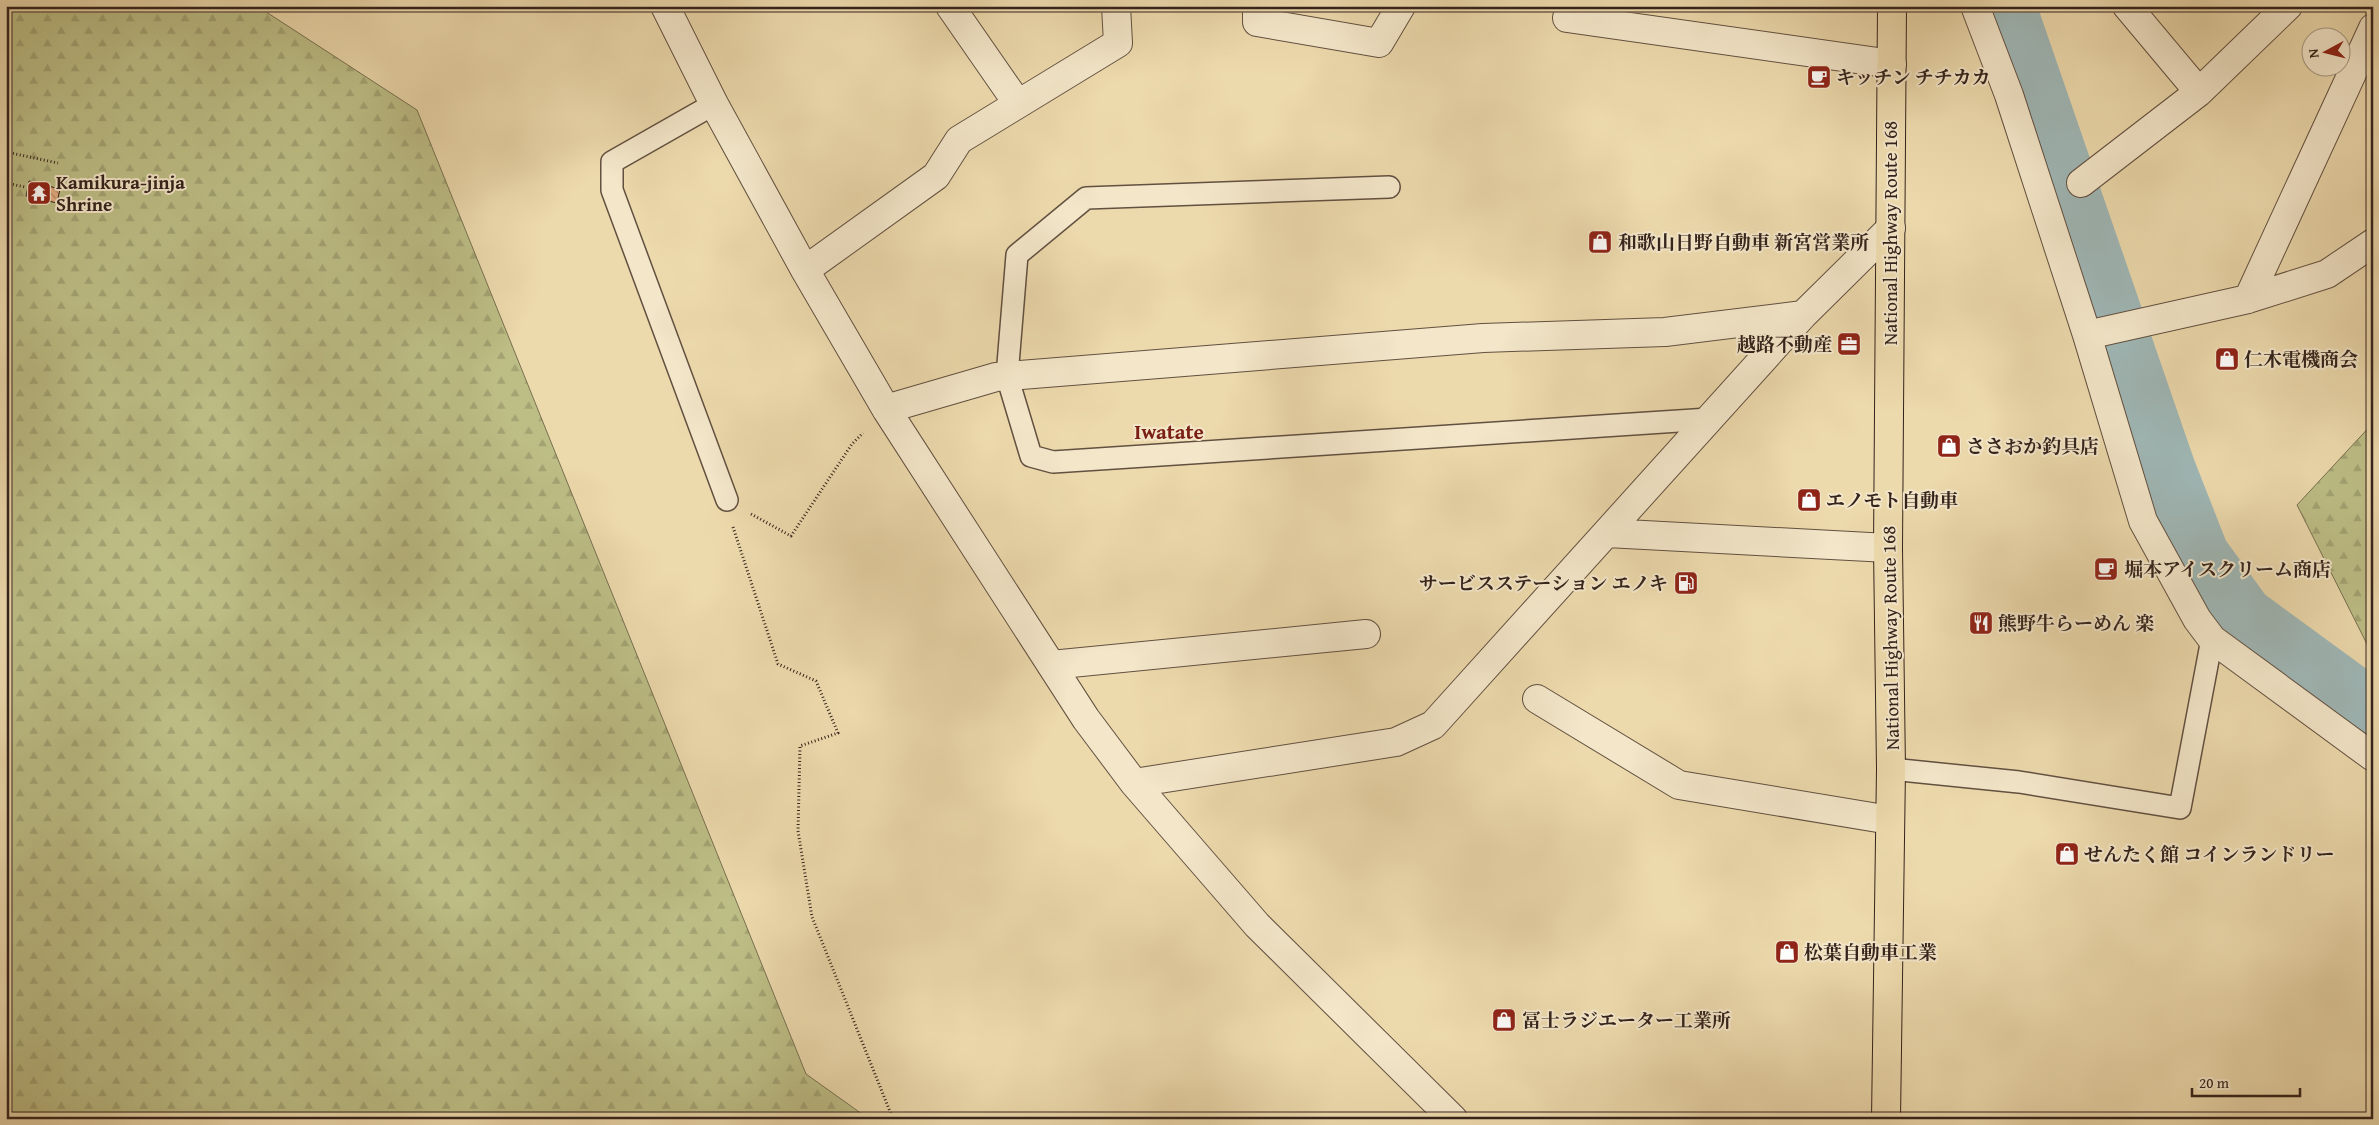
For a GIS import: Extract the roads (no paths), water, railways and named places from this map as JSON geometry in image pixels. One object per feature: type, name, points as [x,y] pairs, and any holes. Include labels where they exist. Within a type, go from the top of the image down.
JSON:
[{"type":"highway","name":"National Highway Route 168","points":[[1886,1119],[1891,769],[1888,548],[1892,6]]},
{"type":"street","points":[[665,6],[714,104],[805,270],[886,409],[1086,719],[1134,782],[1257,925],[1454,1119]]},
{"type":"street","points":[[950,6],[1018,104]]},
{"type":"street","points":[[805,270],[936,176],[959,140],[1118,43],[1116,6]]},
{"type":"street","points":[[1257,6],[1257,22],[1379,43],[1401,6]]},
{"type":"street","points":[[1976,6],[2009,95],[2087,335],[2143,521],[2197,619],[2212,639],[2373,757]]},
{"type":"street","points":[[2127,6],[2199,92]]},
{"type":"street","points":[[2081,183],[2199,92],[2288,6]]},
{"type":"street","points":[[1567,18],[1892,64]]},
{"type":"street","points":[[2248,299],[2373,28]]},
{"type":"street","points":[[1134,782],[1396,742],[1433,725],[1804,315],[1891,228]]},
{"type":"street","points":[[2087,335],[2248,299],[2327,274],[2373,243]]},
{"type":"street","points":[[886,409],[996,377],[1484,338],[1665,332],[1804,315]]},
{"type":"street","points":[[1607,533],[1888,548]]},
{"type":"street","points":[[1051,665],[1366,634]]},
{"type":"street","points":[[1537,699],[1679,785],[1890,820]]},
{"type":"lane","points":[[714,104],[612,162],[612,190],[727,500]]},
{"type":"lane","points":[[1389,187],[1086,198],[1017,255],[1007,376],[1031,456],[1053,462],[1709,420]]},
{"type":"lane","points":[[1891,769],[2019,782],[2180,808],[2212,639]]},
{"type":"waterway","points":[[2003,6],[2164,472],[2197,556],[2242,618],[2373,714]]},
{"type":"place","name":"キッチン チチカカ","points":[[1819,77]]},
{"type":"place","name":"Kamikura-jinja Shrine","points":[[39,193]]},
{"type":"place","name":"和歌山日野自動車 新宮営業所","points":[[1600,242]]},
{"type":"place","name":"越路不動産","points":[[1849,344]]},
{"type":"place","name":"仁木電機商会","points":[[2227,359]]},
{"type":"place","name":"ささおか釣具店","points":[[1949,446]]},
{"type":"place","name":"エノモト自動車","points":[[1809,500]]},
{"type":"place","name":"堀本アイスクリーム商店","points":[[2106,569]]},
{"type":"place","name":"サービスステーション エノキ","points":[[1686,583]]},
{"type":"place","name":"熊野牛らーめん 楽","points":[[1981,623]]},
{"type":"place","name":"せんたく館 コインランドリー","points":[[2067,854]]},
{"type":"place","name":"松葉自動車工業","points":[[1787,952]]},
{"type":"place","name":"冨士ラジエーター工業所","points":[[1504,1020]]},
{"type":"district","name":"Iwatate","points":[[1169,432]]}]
